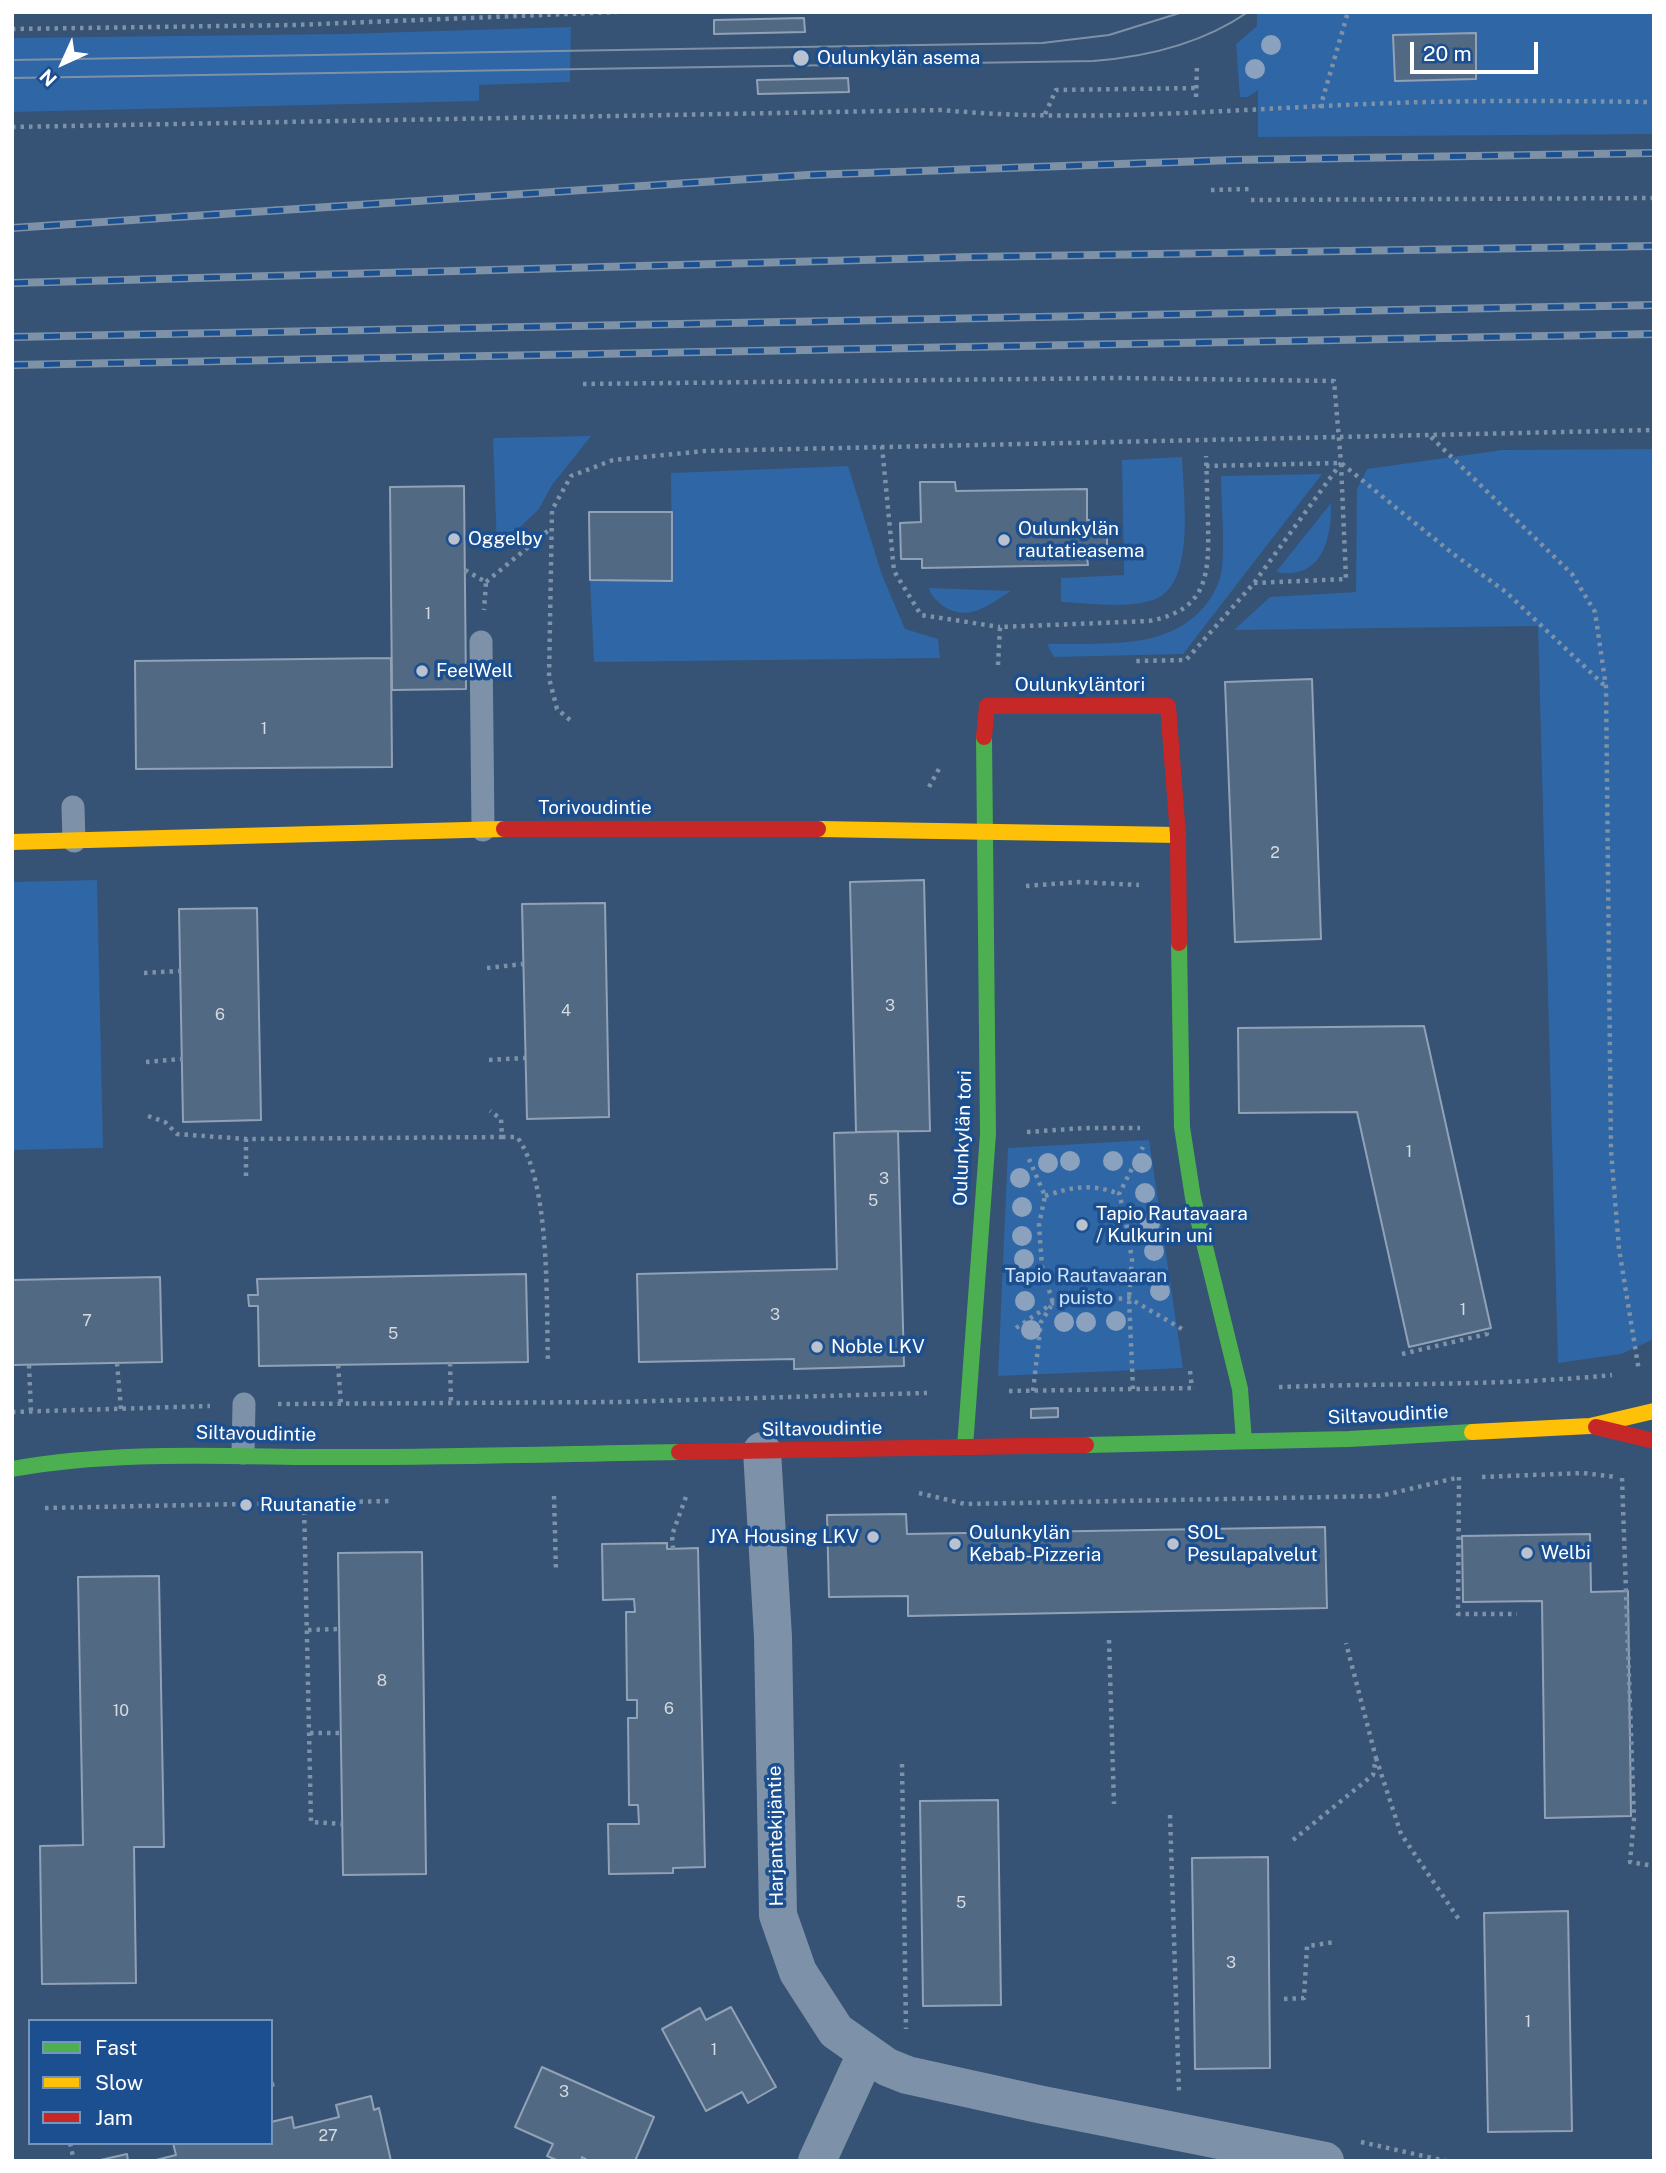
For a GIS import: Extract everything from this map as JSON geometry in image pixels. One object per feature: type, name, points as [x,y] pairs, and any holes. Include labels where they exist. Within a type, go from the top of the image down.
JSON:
[{"type":"street","name":"Oulunkyläntori","points":[[984,831],[984,725],[987,706],[1168,706],[1178,835]]},
{"type":"street","name":"Torivoudintie","points":[[12,842],[483,830],[811,828],[1178,835]]},
{"type":"street","name":"Oulunkylän tori","points":[[965,1447],[988,1134],[984,831]]},
{"type":"street","points":[[1178,835],[1182,1126],[1193,1198],[1240,1389],[1244,1441]]},
{"type":"street","name":"Siltavoudintie","points":[[12,1469],[55,1461],[243,1453],[312,1457],[1349,1439],[1590,1426],[1654,1411]]},
{"type":"street","name":"Siltavoudintie","points":[[1590,1426],[1654,1441]]},
{"type":"street","name":"Harjantekijäntie","points":[[762,1451],[773,1637],[778,1915],[797,1972],[836,2031],[866,2054],[907,2074],[1038,2104],[1339,2151]]},
{"type":"street","name":"Siltavoudintie","points":[[23,1452],[55,1461]]},
{"type":"street","points":[[817,2161],[866,2054]]},
{"type":"lane","points":[[481,642],[483,830]]},
{"type":"lane","points":[[73,807],[74,841]]},
{"type":"lane","points":[[243,1453],[244,1404]]},
{"type":"path","points":[[12,29],[294,25],[617,12]]},
{"type":"path","points":[[1320,108],[1348,12]]},
{"type":"path","points":[[1196,97],[1197,66]]},
{"type":"path","points":[[1045,114],[1056,90],[1196,88]]},
{"type":"path","points":[[12,127],[942,110],[1009,116],[1518,100],[1654,102]]},
{"type":"path","points":[[1211,190],[1250,189]]},
{"type":"path","points":[[1251,200],[1654,198]]},
{"type":"path","points":[[583,384],[1119,378],[1334,381],[1346,579],[1254,583]]},
{"type":"path","points":[[570,720],[557,709],[549,678],[552,510],[571,475],[613,460],[705,451],[1654,430]]},
{"type":"path","points":[[1431,437],[1572,574],[1595,612],[1606,688],[1611,1151],[1619,1249],[1639,1371]]},
{"type":"path","points":[[882,446],[894,571],[921,615],[1000,627],[1149,621],[1169,617],[1188,606],[1201,590],[1209,569],[1206,456]]},
{"type":"path","points":[[1186,660],[1254,583],[1341,463]]},
{"type":"path","points":[[1206,466],[1341,463],[1452,553],[1506,592],[1606,688]]},
{"type":"path","points":[[481,642],[486,582],[551,528]]},
{"type":"path","points":[[465,570],[486,582]]},
{"type":"path","points":[[998,666],[1000,627]]},
{"type":"path","points":[[1020,894],[1027,885],[1136,882],[1143,888]]},
{"type":"path","points":[[487,968],[523,964]]},
{"type":"path","points":[[144,973],[180,971]]},
{"type":"path","points":[[489,1060],[525,1058]]},
{"type":"path","points":[[146,1062],[182,1059]]},
{"type":"path","points":[[490,1111],[501,1119],[502,1137]]},
{"type":"path","points":[[148,1115],[165,1122],[177,1134],[246,1139],[517,1137],[526,1149],[532,1168],[542,1233],[548,1363]]},
{"type":"path","points":[[1085,1128],[1086,1118]]},
{"type":"path","points":[[988,1134],[1182,1126]]},
{"type":"path","points":[[1133,1389],[1129,1298],[1132,1260],[1119,1194],[1153,1128]]},
{"type":"path","points":[[1017,1133],[1045,1196],[1038,1225],[1042,1267],[1053,1303],[1041,1322],[1033,1391]]},
{"type":"path","points":[[246,1139],[246,1176]]},
{"type":"path","points":[[1045,1196],[1070,1188],[1100,1186],[1119,1194]]},
{"type":"path","points":[[1053,1303],[1129,1298],[1186,1332],[1184,1318]]},
{"type":"path","points":[[1402,1354],[1487,1334],[1486,1329]]},
{"type":"path","points":[[117,1363],[121,1409]]},
{"type":"path","points":[[450,1363],[451,1403]]},
{"type":"path","points":[[29,1365],[31,1411]]},
{"type":"path","points":[[338,1365],[341,1404]]},
{"type":"path","points":[[1190,1365],[1192,1388]]},
{"type":"path","points":[[12,1412],[244,1404],[451,1403],[1240,1389],[1408,1382],[1539,1383],[1647,1368]]},
{"type":"path","points":[[908,1491],[965,1504],[1380,1496],[1459,1477],[1583,1473],[1632,1479]]},
{"type":"path","points":[[1459,1477],[1458,1614],[1517,1614]]},
{"type":"path","points":[[1622,1478],[1634,1819],[1630,1862],[1654,1866]]},
{"type":"path","points":[[673,1494],[700,1494]]},
{"type":"path","points":[[673,1549],[672,1535],[687,1494]]},
{"type":"path","points":[[543,1496],[567,1496]]},
{"type":"path","points":[[554,1496],[556,1571]]},
{"type":"path","points":[[34,1509],[397,1500]]},
{"type":"path","points":[[304,1503],[311,1822],[342,1824]]},
{"type":"path","points":[[308,1630],[339,1629]]},
{"type":"path","points":[[1109,1640],[1114,1804]]},
{"type":"path","points":[[1346,1643],[1376,1758],[1401,1834],[1460,1921]]},
{"type":"path","points":[[310,1733],[341,1733]]},
{"type":"path","points":[[1293,1840],[1373,1775],[1376,1758]]},
{"type":"path","points":[[902,1764],[906,2035]]},
{"type":"path","points":[[1170,1815],[1179,2089]]},
{"type":"path","points":[[1284,1999],[1304,1998],[1307,1946],[1336,1942]]},
{"type":"path","points":[[1339,2151],[1446,2161]]},
{"type":"green space","points":[[1257,12],[1654,12],[1654,134],[1258,137],[1258,90],[1248,97],[1240,97],[1236,44],[1257,26]]},
{"type":"green space","points":[[571,27],[570,82],[479,85],[479,101],[12,112],[12,38],[342,34]]},
{"type":"green space","points":[[591,436],[552,485],[539,509],[497,549],[493,438]]},
{"type":"green space","points":[[1654,449],[1654,1339],[1621,1354],[1558,1363],[1538,626],[1234,630],[1270,597],[1356,592],[1357,489],[1367,469],[1502,450]]},
{"type":"green space","points":[[1182,457],[1185,515],[1182,558],[1176,577],[1167,591],[1142,603],[1107,605],[1061,602],[1061,578],[1124,575],[1122,460]]},
{"type":"green space","points":[[848,466],[882,575],[905,629],[938,639],[940,658],[594,662],[590,580],[672,581],[671,473]]},
{"type":"green space","points":[[1322,474],[1183,654],[1054,657],[1047,644],[1131,642],[1151,638],[1171,631],[1204,607],[1216,589],[1222,568],[1221,476]]},
{"type":"green space","points":[[1331,503],[1326,543],[1314,563],[1304,570],[1292,573],[1276,572]]},
{"type":"green space","points":[[929,588],[1011,591],[979,610],[962,613],[943,606]]},
{"type":"green space","points":[[97,880],[103,1148],[12,1150],[12,882]]},
{"type":"green space","name":"Tapio Rautavaaran puisto","points":[[1149,1140],[1183,1368],[998,1376],[1008,1148]]},
{"type":"building","points":[[804,18],[805,32],[714,34],[714,20]]},
{"type":"building","points":[[1476,33],[1476,79],[1395,81],[1393,35]]},
{"type":"building","points":[[848,78],[849,92],[758,94],[757,80]]},
{"type":"building","name":"Oulunkylän rautatieasema","points":[[920,482],[955,482],[956,491],[1087,489],[1087,520],[1107,520],[1107,557],[1087,557],[1088,565],[922,568],[922,559],[901,559],[900,523],[921,522]]},
{"type":"building","points":[[464,486],[466,689],[392,690],[390,487]]},
{"type":"building","points":[[589,512],[672,512],[672,581],[590,580]]},
{"type":"building","points":[[391,658],[392,767],[136,769],[135,661]]},
{"type":"building","points":[[1312,679],[1321,939],[1235,942],[1225,682]]},
{"type":"building","points":[[924,880],[930,1131],[856,1132],[850,882]]},
{"type":"building","points":[[605,903],[609,1117],[527,1119],[522,904]]},
{"type":"building","points":[[257,908],[261,1120],[183,1122],[179,909]]},
{"type":"building","points":[[1424,1026],[1491,1328],[1409,1347],[1357,1112],[1239,1113],[1238,1028]]},
{"type":"building","points":[[898,1131],[904,1366],[794,1369],[794,1359],[639,1362],[637,1274],[837,1269],[834,1133]]},
{"type":"building","points":[[526,1274],[528,1362],[259,1366],[258,1306],[249,1306],[248,1295],[258,1295],[257,1279]]},
{"type":"building","points":[[160,1277],[162,1362],[12,1365],[12,1280]]},
{"type":"building","points":[[1058,1408],[1058,1417],[1031,1418],[1031,1409]]},
{"type":"building","points":[[906,1514],[907,1534],[1325,1527],[1327,1608],[908,1616],[908,1596],[829,1597],[827,1515]]},
{"type":"building","points":[[1590,1534],[1591,1592],[1628,1591],[1631,1816],[1545,1818],[1542,1601],[1463,1602],[1462,1536]]},
{"type":"building","points":[[667,1543],[667,1549],[698,1548],[705,1867],[673,1868],[673,1873],[609,1874],[608,1824],[639,1824],[638,1805],[629,1805],[628,1718],[637,1718],[637,1700],[627,1700],[626,1612],[635,1612],[634,1599],[603,1600],[602,1544]]},
{"type":"building","points":[[422,1552],[426,1874],[343,1875],[338,1553]]},
{"type":"building","points":[[159,1576],[164,1847],[134,1847],[136,1983],[42,1984],[40,1846],[83,1845],[78,1577]]},
{"type":"building","points":[[998,1800],[1001,2005],[923,2006],[920,1801]]},
{"type":"building","points":[[1268,1857],[1270,2068],[1195,2069],[1192,1858]]},
{"type":"building","points":[[1568,1911],[1572,2131],[1488,2132],[1484,1913]]},
{"type":"building","points":[[731,2007],[776,2087],[748,2103],[742,2092],[706,2111],[662,2029],[700,2008],[706,2020]]},
{"type":"building","points":[[542,2067],[654,2117],[635,2161],[589,2161],[582,2157],[581,2161],[559,2161],[547,2156],[553,2144],[515,2127]]},
{"type":"building","points":[[371,2096],[374,2110],[379,2108],[391,2161],[152,2161],[176,2155],[174,2145],[273,2145],[273,2122],[292,2117],[294,2128],[339,2117],[336,2105]]},
{"type":"building","points":[[127,2154],[128,2161],[96,2161]]},
{"type":"tram line","points":[[12,60],[1042,43],[1109,35],[1183,12]]},
{"type":"tram line","points":[[12,78],[1093,61],[1174,47],[1212,32],[1248,12]]},
{"type":"railway","points":[[12,228],[808,175],[1233,160],[1654,153]]},
{"type":"railway","points":[[12,283],[973,257],[1654,246]]},
{"type":"railway","points":[[12,337],[1654,305]]},
{"type":"railway","points":[[12,365],[1654,334]]},
{"type":"traffic: fast","points":[[965,1447],[988,1134],[984,737]]},
{"type":"traffic: fast","points":[[1179,943],[1182,1127],[1193,1198],[1240,1389],[1244,1441]]},
{"type":"traffic: fast","points":[[1086,1445],[1349,1439],[1472,1432]]},
{"type":"traffic: fast","points":[[12,1469],[87,1459],[162,1456],[404,1457],[679,1452]]},
{"type":"traffic: slow","points":[[12,842],[504,829]]},
{"type":"traffic: slow","points":[[818,829],[1178,835]]},
{"type":"traffic: slow","points":[[1472,1432],[1590,1426],[1654,1411]]},
{"type":"traffic: jam","points":[[984,737],[987,706],[1168,706],[1178,835],[1179,943]]},
{"type":"traffic: jam","points":[[504,829],[818,829]]},
{"type":"traffic: jam","points":[[1596,1427],[1654,1441]]},
{"type":"traffic: jam","points":[[679,1452],[1086,1445]]},
{"type":"place","name":"Oulunkylän asema","points":[[801,58]]},
{"type":"place","name":"Oggelby","points":[[454,539]]},
{"type":"place","name":"Oulunkylän rautatieasema","points":[[1004,540]]},
{"type":"place","name":"FeelWell","points":[[422,671]]},
{"type":"place","name":"Tapio Rautavaara / Kulkurin uni","points":[[1082,1225]]},
{"type":"place","name":"Noble LKV","points":[[817,1347]]},
{"type":"place","name":"Ruutanatie","points":[[246,1505]]},
{"type":"place","name":"JYA Housing LKV","points":[[873,1537]]},
{"type":"place","name":"Oulunkylän Kebab-Pizzeria","points":[[955,1544]]},
{"type":"place","name":"SOL Pesulapalvelut","points":[[1173,1544]]},
{"type":"place","name":"Welbi","points":[[1527,1553]]}]
